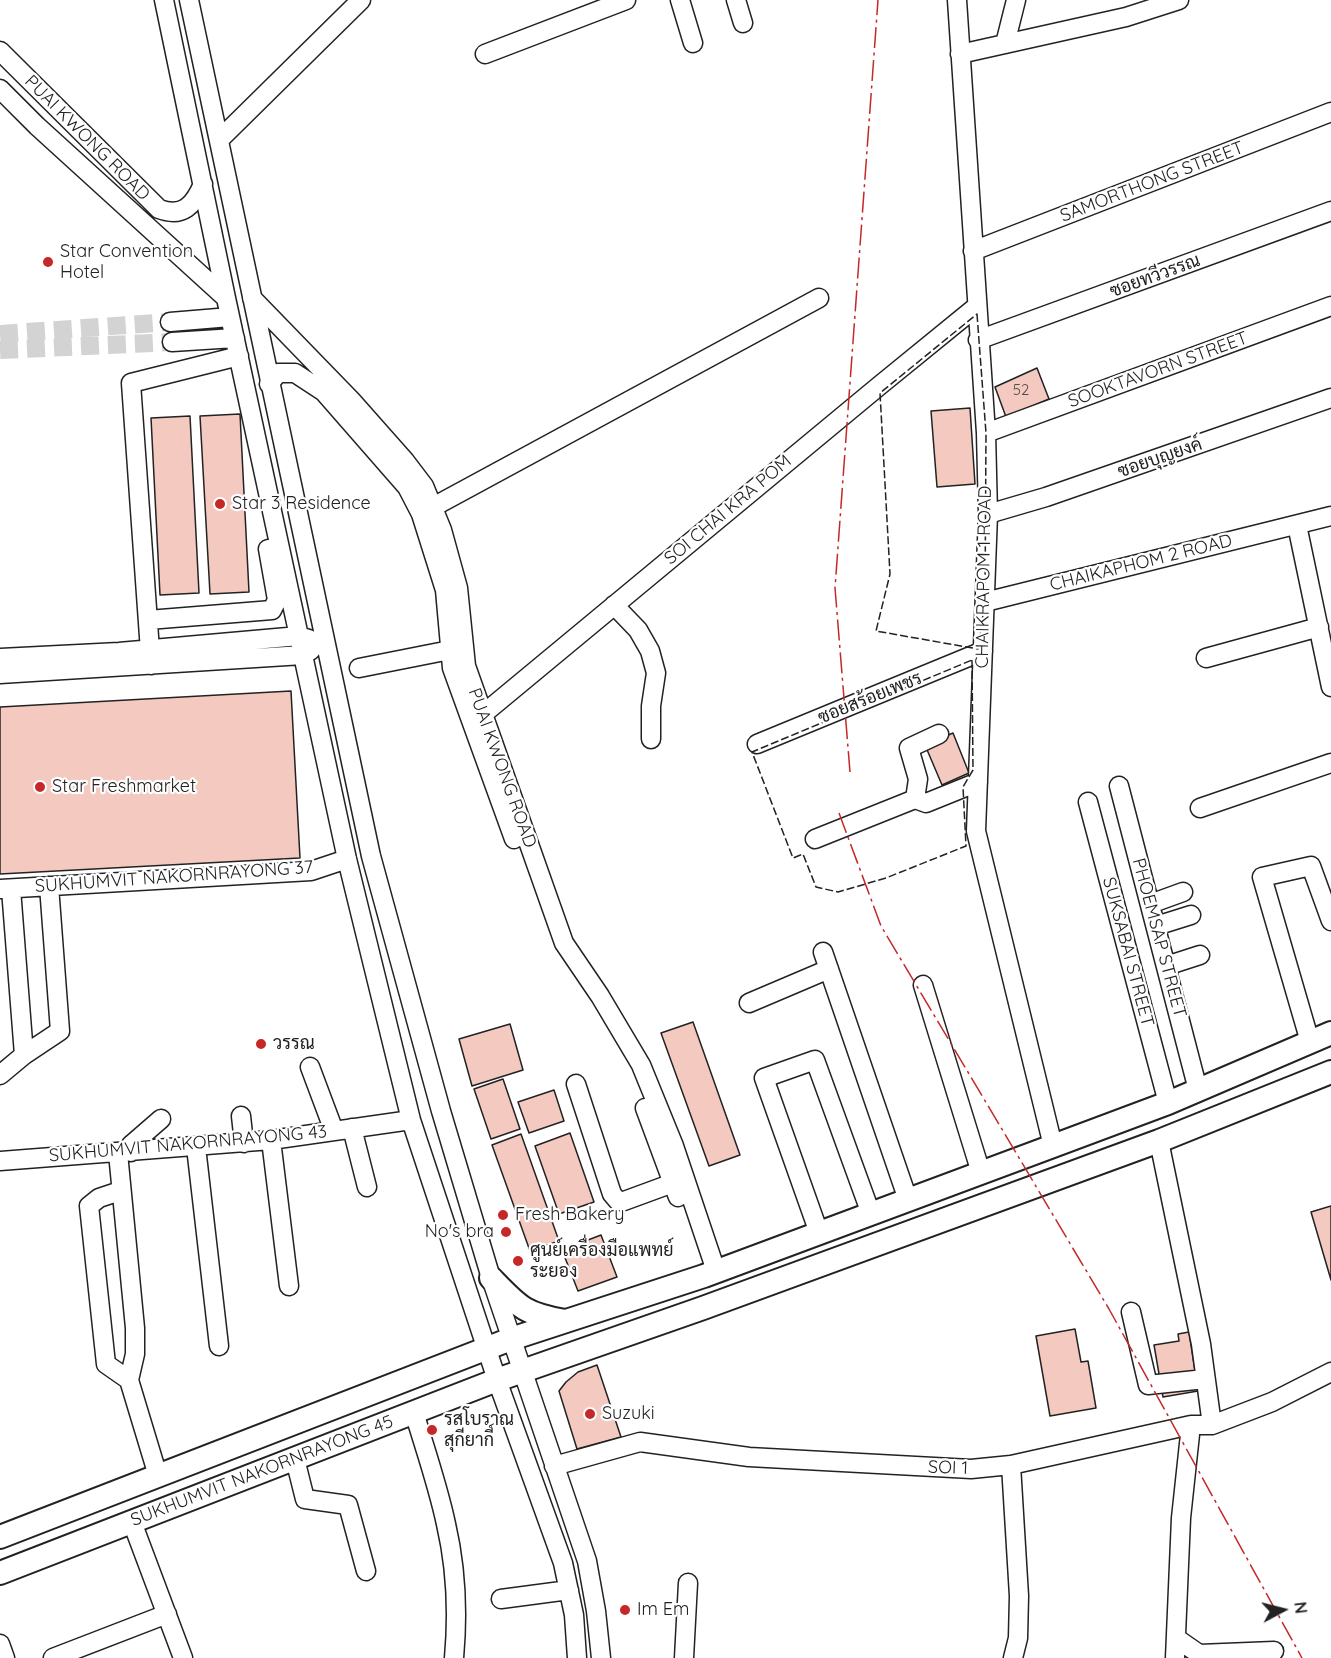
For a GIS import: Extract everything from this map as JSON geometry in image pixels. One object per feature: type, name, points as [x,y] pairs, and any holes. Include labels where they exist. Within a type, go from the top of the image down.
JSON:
[{"type":"main road","name":"SUKHUMVIT NAKORNRAYONG 45","points":[[0,1537],[511,1339],[710,1274],[1053,1146],[1198,1090],[1331,1033]]},
{"type":"main road","name":"SUKHUMVIT NAKORNRAYONG 45","points":[[0,1573],[523,1370],[703,1308],[1159,1141],[1331,1072]]},
{"type":"main road","points":[[491,1278],[519,1306],[538,1316],[565,1322]]},
{"type":"street","points":[[164,0],[347,859],[411,1120],[486,1349],[563,1563],[574,1615],[577,1658]]},
{"type":"street","points":[[189,0],[371,856],[441,1111],[491,1278],[587,1561],[601,1658]]},
{"type":"street","points":[[219,140],[361,0]]},
{"type":"street","points":[[485,54],[626,0]]},
{"type":"street","points":[[680,0],[693,43]]},
{"type":"street","points":[[736,0],[743,23]]},
{"type":"street","name":"CHAIKRAPOM 1 ROAD","points":[[957,0],[986,433],[988,514],[976,831],[1053,1146]]},
{"type":"street","points":[[1005,44],[1016,0]]},
{"type":"street","points":[[960,54],[1126,17],[1179,0]]},
{"type":"street","name":"PUAI KWONG ROAD","points":[[0,51],[159,209],[174,212],[188,207],[194,203],[203,184]]},
{"type":"street","name":"PUAI KWONG ROAD","points":[[0,89],[226,298]]},
{"type":"street","name":"SAMORTHONG STREET","points":[[973,251],[1331,112]]},
{"type":"street","name":"ซอยทวีวรรณ","points":[[978,340],[1331,212]]},
{"type":"street","name":"PUAI KWONG ROAD","points":[[252,298],[331,380],[405,461],[424,486],[442,530],[459,588],[466,666],[564,943],[600,996],[641,1065],[674,1146],[710,1274]]},
{"type":"street","points":[[433,507],[819,298]]},
{"type":"street","name":"SOOKTAVORN STREET","points":[[986,433],[1331,306]]},
{"type":"street","name":"SOI CHAI KRA POM","points":[[482,715],[976,307]]},
{"type":"street","points":[[170,322],[230,317]]},
{"type":"street","points":[[172,342],[235,338]]},
{"type":"street","points":[[151,657],[131,383],[239,356]]},
{"type":"street","name":"PUAI KWONG ROAD","points":[[269,384],[278,373],[296,373],[324,392],[407,487],[421,514],[444,590],[452,668],[556,950],[604,1022],[635,1079],[673,1183],[710,1274]]},
{"type":"street","points":[[308,382],[314,377],[331,380]]},
{"type":"street","name":"ซอยบุญยงค์","points":[[988,514],[1046,497],[1331,398]]},
{"type":"street","points":[[148,620],[272,610],[277,600],[262,513],[264,499],[269,497]]},
{"type":"street","name":"CHAIKAPHOM 2 ROAD","points":[[985,602],[1331,516]]},
{"type":"street","points":[[1298,525],[1319,627],[1328,655],[1331,687]]},
{"type":"street","points":[[614,606],[638,630],[650,651],[656,673],[651,706],[651,739]]},
{"type":"street","points":[[1206,658],[1319,627]]},
{"type":"street","points":[[0,674],[151,657],[299,636],[324,643]]},
{"type":"street","points":[[0,658],[303,655],[324,643]]},
{"type":"street","points":[[359,668],[450,650]]},
{"type":"street","name":"ซอยสร้อยเพชร","points":[[757,744],[983,651]]},
{"type":"street","points":[[915,799],[918,779],[909,748],[939,734]]},
{"type":"street","points":[[1200,808],[1331,763]]},
{"type":"street","points":[[815,838],[915,799],[926,803],[978,782]]},
{"type":"street","name":"PHOEMSAP STREET","points":[[1119,786],[1198,1090]]},
{"type":"street","name":"SUKSABAI STREET","points":[[1088,802],[1106,863],[1167,1102]]},
{"type":"street","points":[[1106,863],[1137,855]]},
{"type":"street","name":"SUKHUMVIT NAKORNRAYONG 37","points":[[6,889],[311,871],[347,859]]},
{"type":"street","points":[[1310,1042],[1262,877],[1311,866],[1331,921]]},
{"type":"street","points":[[0,1075],[24,1055],[60,1031],[49,886]]},
{"type":"street","points":[[6,889],[24,1055]]},
{"type":"street","points":[[1150,904],[1183,892]]},
{"type":"street","points":[[1156,926],[1191,915]]},
{"type":"street","points":[[1166,966],[1200,955]]},
{"type":"street","points":[[749,1004],[826,960],[908,1200]]},
{"type":"street","points":[[923,985],[981,1173]]},
{"type":"street","points":[[819,1233],[764,1078],[815,1060],[871,1214]]},
{"type":"street","points":[[310,1067],[343,1129],[367,1187]]},
{"type":"street","points":[[576,1084],[612,1194],[618,1201],[624,1201],[673,1183]]},
{"type":"street","points":[[241,1116],[244,1143]]},
{"type":"street","points":[[158,1476],[129,1380],[135,1354],[135,1328],[120,1191],[124,1152],[161,1119]]},
{"type":"street","name":"SUKHUMVIT NAKORNRAYONG 43","points":[[0,1161],[244,1143],[411,1120]]},
{"type":"street","points":[[272,1140],[289,1286]]},
{"type":"street","points":[[1159,1141],[1199,1333],[1212,1425]]},
{"type":"street","points":[[196,1147],[219,1346]]},
{"type":"street","points":[[120,1191],[99,1198],[89,1206],[106,1364],[129,1380]]},
{"type":"street","points":[[1131,1312],[1148,1385],[1205,1379]]},
{"type":"street","name":"SOI 1","points":[[554,1466],[640,1442],[760,1458],[971,1469],[1011,1465],[1191,1425],[1212,1425],[1272,1401],[1331,1372]]},
{"type":"street","points":[[414,1412],[450,1544],[457,1626],[454,1658]]},
{"type":"street","points":[[1175,1658],[1181,1518],[1191,1425]]},
{"type":"street","points":[[295,1459],[306,1499],[348,1505],[366,1571]]},
{"type":"street","points":[[1011,1465],[1019,1596],[1018,1638],[1013,1658]]},
{"type":"street","points":[[132,1522],[183,1658]]},
{"type":"street","points":[[684,1658],[688,1583]]},
{"type":"street","points":[[501,1599],[568,1590]]},
{"type":"street","points":[[53,1658],[167,1614]]},
{"type":"street","points":[[1176,1638],[1199,1654],[1274,1651]]},
{"type":"street","points":[[0,1644],[5,1658]]},
{"type":"building","points":[[1037,368],[1049,399],[1006,417],[995,387]]},
{"type":"building","points":[[970,408],[975,484],[937,487],[931,411]]},
{"type":"building","points":[[240,414],[249,592],[210,594],[200,416]]},
{"type":"building","points":[[190,416],[199,593],[160,595],[151,418]]},
{"type":"building","points":[[291,691],[300,858],[0,874],[0,707]]},
{"type":"building","points":[[953,733],[969,773],[942,785],[925,745]]},
{"type":"building","points":[[693,1022],[740,1155],[709,1166],[661,1033]]},
{"type":"building","points":[[510,1024],[523,1070],[472,1086],[459,1039]]},
{"type":"building","points":[[503,1079],[520,1129],[491,1139],[474,1089]]},
{"type":"building","points":[[554,1090],[564,1121],[529,1133],[518,1102]]},
{"type":"building","points":[[570,1133],[594,1202],[559,1214],[535,1146]]},
{"type":"building","points":[[521,1134],[559,1241],[530,1251],[492,1145]]},
{"type":"building","points":[[1331,1206],[1331,1280],[1311,1212]]},
{"type":"building","points":[[601,1235],[617,1277],[578,1291],[562,1250]]},
{"type":"building","points":[[1075,1329],[1081,1362],[1088,1361],[1096,1408],[1050,1416],[1036,1336]]},
{"type":"building","points":[[1189,1332],[1198,1391],[1163,1397],[1154,1345],[1179,1341],[1178,1334]]},
{"type":"building","name":"Suzuki","points":[[597,1365],[621,1437],[577,1449],[559,1391],[578,1372]]},
{"type":"tunnel","points":[[0,334],[170,322]]},
{"type":"tunnel","points":[[0,350],[172,342]]},
{"type":"fence","points":[[977,314],[986,433],[985,602],[978,649],[876,631],[890,574],[880,393],[977,314]]},
{"type":"fence","points":[[972,660],[973,770],[963,787],[966,846],[886,878],[838,892],[816,887],[803,854],[793,858],[752,752],[972,660]]},
{"type":"power","points":[[850,772],[835,588],[878,0]]},
{"type":"power","points":[[839,813],[881,926],[1109,1309],[1302,1658]]},
{"type":"place","name":"Star Convention Hotel","points":[[48,262]]},
{"type":"place","name":"Star 3 Residence","points":[[220,504]]},
{"type":"place","name":"Star Freshmarket","points":[[40,787]]},
{"type":"place","name":"วรรณ","points":[[261,1044]]},
{"type":"place","name":"Fresh Bakery","points":[[503,1215]]},
{"type":"place","name":"No's bra","points":[[506,1232]]},
{"type":"place","name":"ศูนย์เครื่องมือแพทย์ ระยอง","points":[[518,1261]]},
{"type":"place","name":"Suzuki","points":[[590,1414]]},
{"type":"place","name":"รสโบราณ สุกียากี์","points":[[432,1430]]},
{"type":"place","name":"Im Em","points":[[625,1610]]}]
